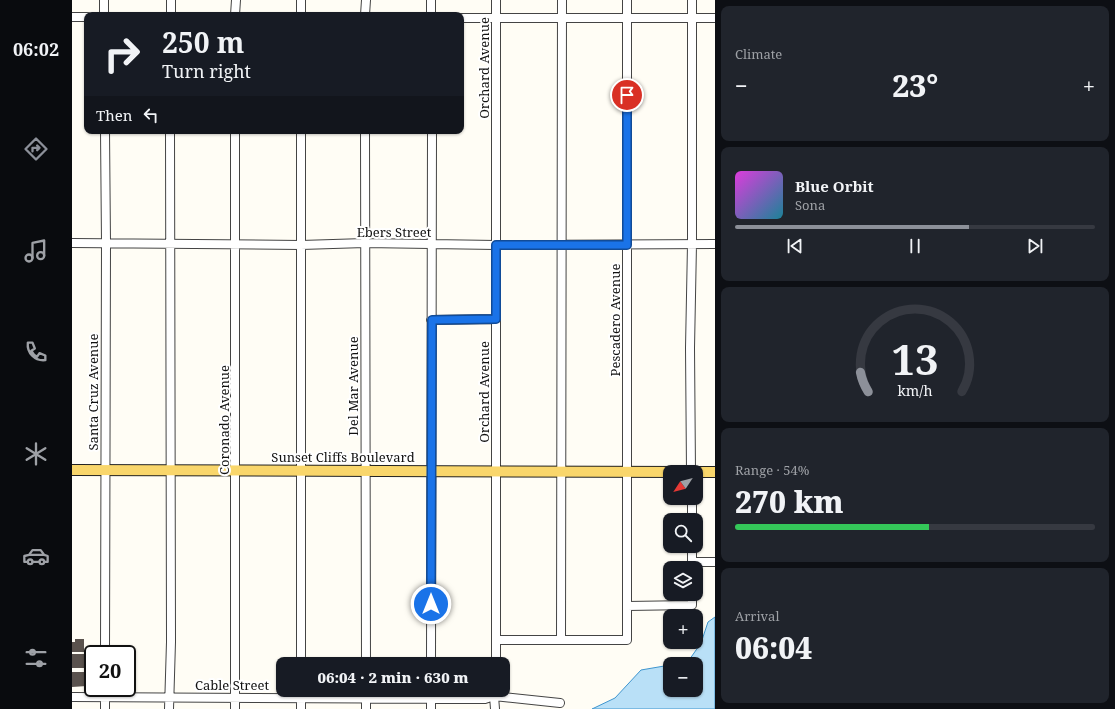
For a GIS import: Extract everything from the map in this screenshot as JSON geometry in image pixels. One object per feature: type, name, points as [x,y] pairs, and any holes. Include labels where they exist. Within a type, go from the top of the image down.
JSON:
[{"type":"main road","name":"Sunset Cliffs Boulevard","points":[[72,470],[663,472]]},
{"type":"main road","points":[[703,472],[715,472]]},
{"type":"street","points":[[104,0],[104,12]]},
{"type":"street","points":[[171,0],[171,12]]},
{"type":"street","points":[[235,12],[236,0]]},
{"type":"street","points":[[301,0],[301,12]]},
{"type":"street","points":[[366,0],[366,12]]},
{"type":"street","points":[[431,0],[431,12]]},
{"type":"street","name":"Orchard Avenue","points":[[496,0],[496,657]]},
{"type":"street","points":[[496,640],[561,640],[562,0]]},
{"type":"street","name":"Pescadero Avenue","points":[[561,640],[627,640],[627,0]]},
{"type":"street","points":[[692,0],[692,244],[690,348],[692,465]]},
{"type":"street","points":[[72,17],[84,17]]},
{"type":"street","points":[[464,18],[715,18]]},
{"type":"street","name":"Santa Cruz Avenue","points":[[104,134],[106,243],[105,645]]},
{"type":"street","points":[[169,709],[171,642],[170,134]]},
{"type":"street","name":"Coronado Avenue","points":[[235,709],[236,134]]},
{"type":"street","points":[[301,134],[301,657]]},
{"type":"street","name":"Del Mar Avenue","points":[[365,134],[366,657]]},
{"type":"street","points":[[431,657],[430,470],[432,134]]},
{"type":"street","name":"Ebers Street","points":[[72,243],[301,245],[365,243],[496,245],[715,244]]},
{"type":"street","points":[[432,320],[496,319]]},
{"type":"street","points":[[703,564],[715,562]]},
{"type":"street","points":[[627,606],[692,605],[692,601]]},
{"type":"street","name":"Cable Street","points":[[136,697],[235,697],[276,695]]},
{"type":"street","name":"Cable Street","points":[[510,695],[560,703]]},
{"type":"street","name":"Cable Street","points":[[72,697],[84,697]]},
{"type":"street","points":[[104,697],[105,709]]},
{"type":"street","points":[[301,697],[301,709]]},
{"type":"street","points":[[366,697],[366,709]]},
{"type":"street","points":[[431,697],[431,709]]},
{"type":"street","name":"Cable Street","points":[[463,697],[485,699],[488,697]]},
{"type":"street","points":[[495,697],[495,709]]},
{"type":"water","points":[[715,617],[715,709],[592,709],[615,698],[641,670],[663,666],[663,697],[703,697],[703,657],[691,657],[697,649],[703,649],[703,637],[708,622]]},
{"type":"building","points":[[75,639],[84,639],[84,652],[72,652],[72,642],[75,642]]},
{"type":"building","points":[[72,654],[84,654],[84,668],[72,668]]},
{"type":"building","points":[[72,672],[84,672],[84,686],[72,687]]},
{"type":"route","points":[[431,604],[430,470],[432,320],[496,319],[496,245],[627,245],[627,95]]}]
